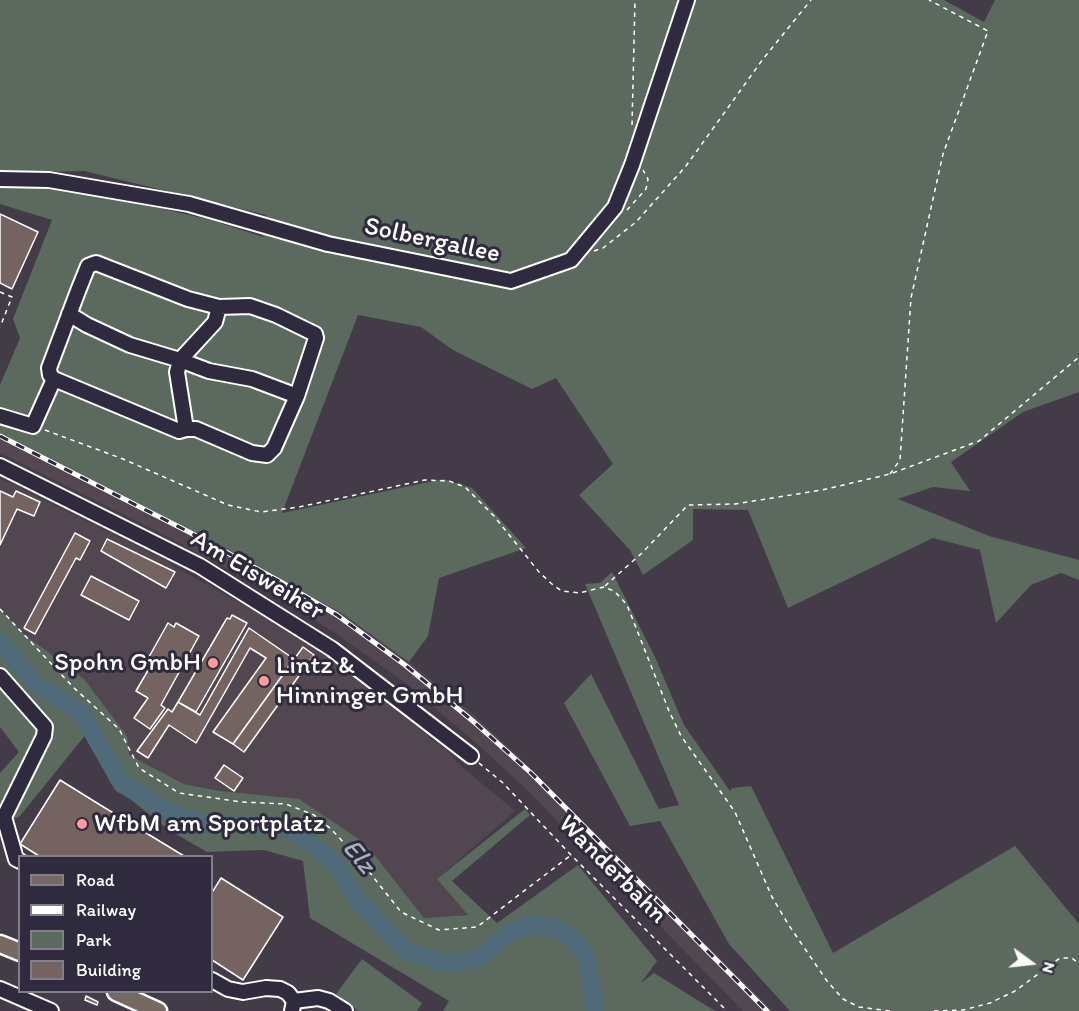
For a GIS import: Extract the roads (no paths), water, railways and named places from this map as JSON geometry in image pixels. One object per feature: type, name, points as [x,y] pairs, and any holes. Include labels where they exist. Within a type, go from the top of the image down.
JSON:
[{"type":"main road","points":[[0,944],[18,951]]},
{"type":"main road","points":[[118,993],[158,1011]]},
{"type":"street","name":"Solbergallee","points":[[0,179],[49,180],[189,204],[328,244],[511,281],[571,260],[615,207],[632,165],[687,0]]},
{"type":"street","points":[[96,263],[188,299],[219,307],[250,306],[276,315],[315,334],[316,338],[297,396],[274,448],[267,455],[252,453],[196,429],[179,431],[54,380],[49,368],[69,314],[88,266],[96,263]]},
{"type":"street","points":[[186,429],[177,372],[180,360],[215,322],[219,307]]},
{"type":"street","points":[[69,314],[130,345],[209,371],[252,379],[297,396]]},
{"type":"street","points":[[0,416],[33,426],[54,380]]},
{"type":"street","name":"Am Eisweiher","points":[[0,466],[200,566],[332,649],[471,756]]},
{"type":"street","points":[[0,676],[45,727],[44,736],[4,817],[18,860]]},
{"type":"street","points":[[213,981],[228,989],[243,992],[267,988],[280,989],[288,993],[293,1006],[318,998],[329,1001],[345,1011]]},
{"type":"street","points":[[0,989],[51,1011]]},
{"type":"waterway","name":"Elz","points":[[0,642],[37,685],[82,714],[122,784],[168,811],[203,824],[269,824],[287,827],[336,864],[359,901],[405,950],[431,959],[450,964],[478,958],[512,931],[528,925],[552,927],[573,938],[586,957],[595,1001],[594,1011]]},
{"type":"railway","points":[[0,436],[189,532],[279,581],[337,615],[405,665],[531,773],[767,1011]]},
{"type":"place","name":"Spohn GmbH","points":[[213,663]]},
{"type":"place","name":"Lintz & Hinninger GmbH","points":[[264,681]]},
{"type":"place","name":"WfbM am Sportplatz","points":[[82,824]]}]
